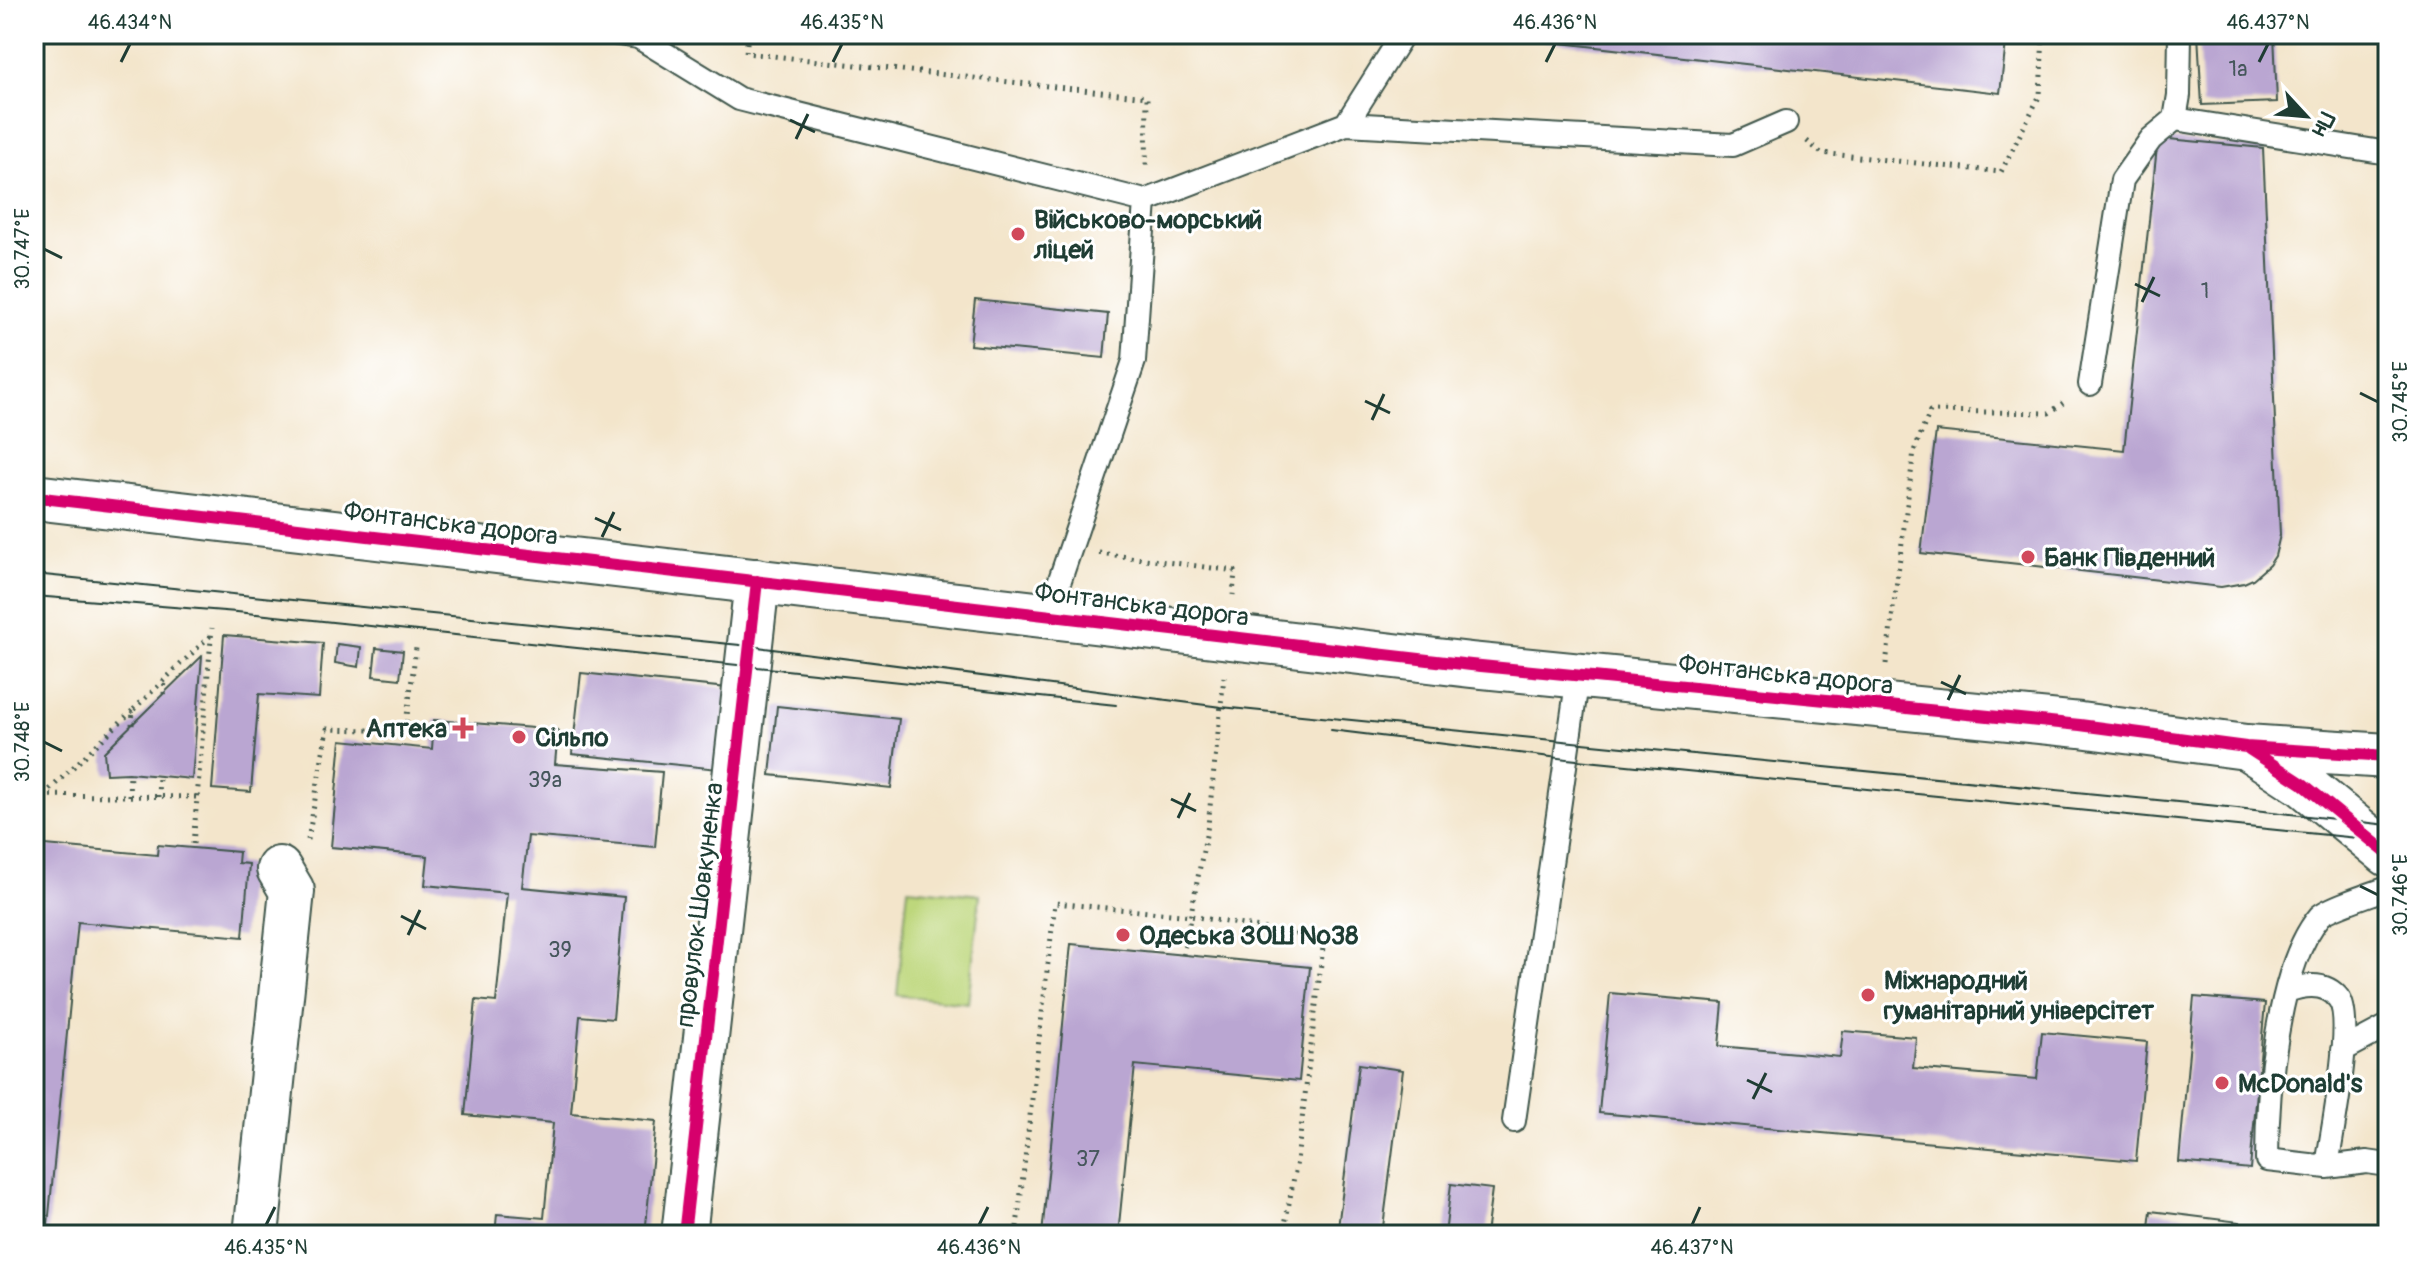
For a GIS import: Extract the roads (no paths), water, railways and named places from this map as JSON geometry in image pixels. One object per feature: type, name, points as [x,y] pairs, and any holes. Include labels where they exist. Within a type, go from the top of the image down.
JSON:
[{"type":"main road","name":"Фонтанська дорога","points":[[34,497],[1578,676],[2080,725],[2246,747],[2388,756]]},
{"type":"main road","name":"провулок Шовкуненка","points":[[684,1235],[757,581]]},
{"type":"main road","name":"Фонтанська дорога","points":[[2246,747],[2303,784],[2388,854]]},
{"type":"main road","points":[[256,1235],[292,891],[279,869]]},
{"type":"lane","points":[[618,34],[638,37],[739,99],[1145,201],[1346,124],[1733,145],[1786,122]]},
{"type":"lane","points":[[1346,124],[1403,34]]},
{"type":"lane","points":[[2090,384],[2122,180],[2151,139],[2175,119],[2179,95],[2180,34]]},
{"type":"lane","points":[[2175,119],[2388,153]]},
{"type":"lane","points":[[1048,615],[1134,361],[1145,201]]},
{"type":"lane","points":[[1514,1121],[1578,676]]},
{"type":"lane","points":[[2388,888],[2322,914],[2296,954],[2278,1031],[2267,1125],[2267,1160],[2327,1167],[2367,1162],[2388,1165]]},
{"type":"lane","points":[[2287,991],[2309,984],[2329,990],[2340,999],[2345,1019],[2327,1167]]},
{"type":"lane","points":[[2343,1050],[2388,1026]]},
{"type":"tram line","points":[[34,574],[750,646],[1221,707],[2388,825]]},
{"type":"tram line","points":[[34,596],[237,612],[1116,705]]},
{"type":"tram line","points":[[1331,730],[1567,759],[2388,841]]},
{"type":"place","name":"Військово-морський ліцей","points":[[1018,234]]},
{"type":"place","name":"Банк Південний","points":[[2028,557]]},
{"type":"place","name":"Аптека","points":[[463,728]]},
{"type":"place","name":"Сільпо","points":[[519,737]]},
{"type":"place","name":"Одеська ЗОШ №38","points":[[1123,935]]},
{"type":"place","name":"Міжнародний гуманітарний універсітет","points":[[1868,995]]},
{"type":"place","name":"McDonald's","points":[[2222,1083]]}]
